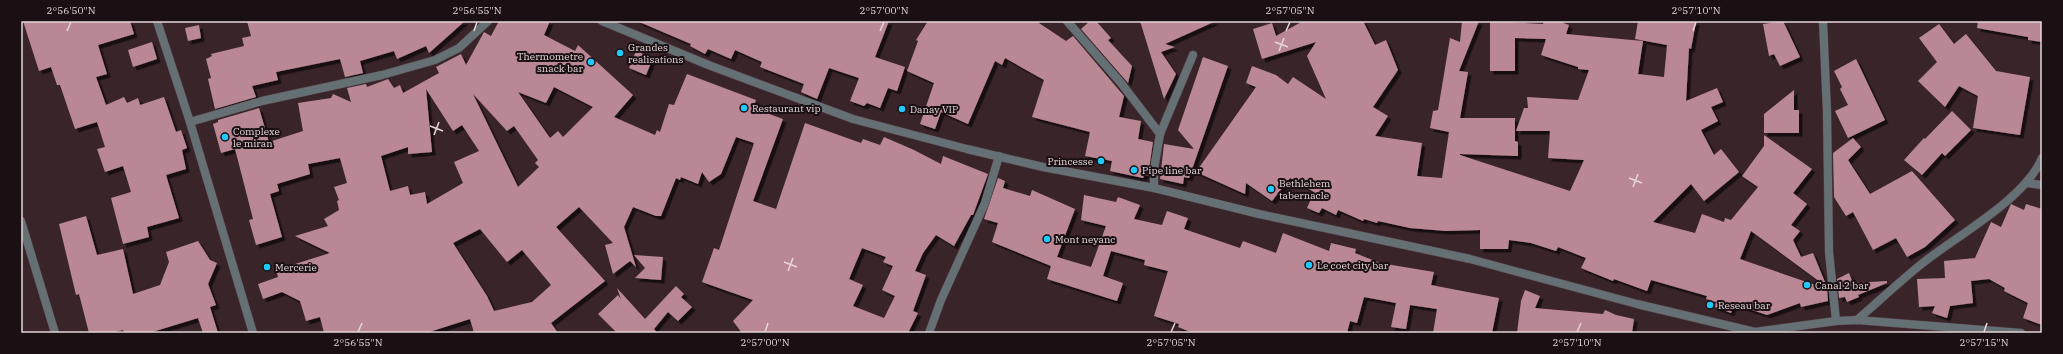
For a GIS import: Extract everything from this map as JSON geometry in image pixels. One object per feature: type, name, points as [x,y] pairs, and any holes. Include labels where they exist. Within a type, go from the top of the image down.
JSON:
[{"type":"street","points":[[157,21],[190,122],[253,333]]},
{"type":"street","points":[[190,122],[262,101],[382,75],[436,60],[459,48],[488,21]]},
{"type":"street","points":[[602,21],[711,66],[852,119],[1043,167],[1154,188],[1259,214],[1470,259],[1637,304],[1755,333],[1836,321],[1857,320],[2021,333]]},
{"type":"street","points":[[1068,21],[1121,83],[1160,134]]},
{"type":"street","points":[[1823,21],[1827,112],[1829,252],[1836,321]]},
{"type":"street","points":[[1154,188],[1154,169],[1160,134],[1193,55]]},
{"type":"street","points":[[930,333],[941,300],[985,203],[999,156]]},
{"type":"street","points":[[1857,320],[1920,265],[1988,216],[2028,183],[2042,158]]},
{"type":"street","points":[[2028,183],[2042,185]]},
{"type":"street","points":[[21,221],[55,333]]},
{"type":"building","points":[[23,21],[130,21],[134,34],[98,45],[107,74],[96,77],[106,105],[124,97],[127,103],[138,98],[140,105],[164,97],[176,132],[181,130],[187,148],[182,150],[186,169],[166,175],[179,218],[147,227],[149,237],[123,244],[111,198],[131,192],[123,166],[105,172],[97,149],[105,147],[97,122],[75,129],[60,85],[57,85],[51,67],[39,71]]},
{"type":"building","points":[[247,21],[465,21],[429,53],[426,46],[397,59],[394,51],[360,61],[363,73],[345,77],[340,59],[276,72],[278,80],[252,86],[256,97],[215,109],[208,79],[211,78],[206,59],[212,56],[211,54],[244,46],[242,38],[251,36]]},
{"type":"building","points":[[499,21],[550,21],[544,35],[575,51],[578,45],[633,95],[614,117],[655,135],[657,130],[660,132],[669,104],[674,105],[687,74],[756,100],[753,108],[783,119],[753,201],[776,209],[805,123],[861,143],[863,139],[880,145],[884,137],[941,164],[943,156],[988,174],[973,215],[971,215],[954,246],[936,235],[923,253],[915,271],[926,275],[913,311],[918,313],[908,333],[742,333],[733,321],[753,300],[702,282],[714,248],[719,250],[754,143],[736,137],[721,174],[709,182],[702,172],[698,184],[681,177],[680,180],[676,178],[661,216],[656,216],[633,207],[624,227],[636,267],[630,261],[613,274],[605,245],[613,243],[579,207],[556,227],[605,281],[551,323],[558,333],[474,333],[470,319],[426,333],[324,333],[320,317],[306,321],[300,301],[282,292],[263,299],[258,284],[278,277],[276,270],[330,253],[295,236],[328,226],[324,219],[339,210],[337,201],[339,200],[334,187],[347,183],[340,158],[308,164],[310,174],[277,184],[279,191],[270,194],[282,237],[256,245],[249,220],[253,219],[235,149],[221,153],[213,124],[218,122],[218,120],[259,108],[269,142],[303,131],[298,103],[331,98],[333,94],[351,102],[347,88],[366,84],[367,87],[388,79],[394,88],[400,85],[403,93],[439,73],[436,67],[461,54],[466,65],[484,32],[491,36]],"holes":[[[554,87],[593,107],[563,137],[558,131],[550,138],[518,92],[546,103]],[[426,89],[453,131],[462,125],[479,151],[454,162],[463,183],[427,204],[425,192],[410,195],[408,186],[390,191],[381,156],[408,147],[408,154],[432,152]],[[473,94],[507,131],[514,126],[538,160],[535,163],[539,167],[518,187]],[[480,229],[507,262],[522,250],[551,285],[532,302],[494,311],[487,296],[453,243]],[[862,248],[886,257],[883,262],[893,266],[882,290],[895,296],[884,318],[853,306],[863,285],[849,279]]]},
{"type":"building","points":[[637,21],[889,21],[875,57],[905,67],[897,91],[888,88],[880,108],[867,103],[864,106],[850,101],[859,78],[829,68],[817,99],[801,92],[804,84],[760,67],[762,62],[735,50],[731,59],[708,49],[705,54],[690,46],[691,44]]},
{"type":"building","points":[[928,21],[1036,21],[1066,41],[1073,36],[1124,96],[1119,117],[1141,121],[1138,139],[1153,142],[1148,176],[1144,175],[1143,178],[1110,171],[1112,161],[1085,156],[1090,132],[1032,117],[1044,80],[1005,58],[1002,65],[995,61],[968,124],[941,112],[935,129],[920,124],[934,83],[907,71],[918,41],[916,40]]},
{"type":"building","points":[[1090,21],[1096,21],[1111,38],[1108,40],[1132,66],[1128,83],[1081,29]]},
{"type":"building","points":[[1140,21],[1216,21],[1165,44],[1175,47],[1161,52],[1176,74],[1164,99]]},
{"type":"building","points":[[1303,21],[1363,21],[1375,45],[1386,40],[1398,70],[1373,107],[1388,116],[1375,136],[1422,143],[1417,176],[1442,178],[1449,132],[1430,128],[1433,111],[1438,110],[1450,38],[1460,42],[1462,21],[1479,21],[1459,71],[1468,72],[1460,118],[1515,118],[1515,141],[1518,142],[1518,156],[1460,155],[1570,191],[1584,160],[1548,158],[1550,131],[1516,131],[1524,108],[1528,108],[1527,97],[1578,100],[1589,70],[1578,69],[1578,67],[1541,55],[1546,39],[1515,38],[1515,71],[1490,71],[1490,21],[1543,24],[1544,21],[1558,21],[1569,25],[1566,34],[1643,41],[1638,74],[1664,77],[1667,45],[1635,39],[1638,21],[1696,22],[1691,49],[1689,48],[1686,101],[1717,88],[1723,102],[1711,107],[1718,121],[1701,130],[1714,155],[1721,149],[1739,172],[1704,201],[1691,184],[1653,222],[1695,233],[1702,214],[1724,222],[1725,218],[1731,220],[1758,187],[1742,176],[1764,146],[1764,135],[1812,169],[1793,193],[1807,204],[1791,225],[1800,231],[1793,240],[1801,257],[1813,253],[1827,287],[1751,231],[1740,259],[1827,289],[1828,301],[1801,307],[1800,303],[1767,315],[1734,304],[1731,313],[1715,307],[1716,302],[1706,299],[1707,296],[1651,280],[1647,291],[1614,279],[1613,281],[1581,268],[1586,258],[1558,247],[1556,251],[1531,243],[1509,240],[1508,249],[1480,249],[1480,230],[1446,231],[1410,228],[1378,221],[1377,223],[1364,219],[1363,221],[1338,210],[1336,215],[1322,208],[1319,213],[1307,208],[1314,192],[1290,178],[1272,201],[1246,183],[1245,194],[1196,172],[1256,87],[1246,83],[1252,66],[1276,75],[1288,84],[1293,77],[1326,99],[1307,56],[1316,42],[1262,59],[1253,29],[1272,23],[1276,36]]},
{"type":"building","points":[[1783,21],[1800,57],[1780,66],[1774,54],[1769,56],[1763,24]]},
{"type":"building","points":[[1978,21],[2042,21],[2042,42],[2028,40],[2028,37],[1977,28]]},
{"type":"building","points":[[1939,24],[1954,44],[1966,34],[1996,71],[2030,77],[2020,135],[1973,128],[1978,96],[1959,86],[1945,107],[1918,81],[1937,62],[1919,38]]},
{"type":"building","points":[[199,25],[201,38],[188,41],[185,28]]},
{"type":"building","points":[[152,42],[157,59],[133,67],[128,50]]},
{"type":"building","points":[[636,51],[653,58],[646,75],[629,68]]},
{"type":"building","points":[[1203,57],[1228,66],[1189,178],[1184,177],[1183,184],[1160,179],[1164,144],[1194,149],[1178,130]]},
{"type":"building","points":[[1856,59],[1885,120],[1848,138],[1835,111],[1848,105],[1840,89],[1842,87],[1834,71]]},
{"type":"building","points":[[1794,90],[1794,110],[1799,110],[1799,133],[1764,133],[1764,114]]},
{"type":"building","points":[[1952,111],[1971,130],[1945,156],[1942,153],[1922,175],[1904,160]]},
{"type":"building","points":[[1853,138],[1861,147],[1848,160],[1870,194],[1912,171],[1955,220],[1925,247],[1907,257],[1896,238],[1873,250],[1853,212],[1846,216],[1834,197],[1833,153]]},
{"type":"building","points":[[998,178],[1005,181],[1003,188],[1030,196],[1032,190],[1075,209],[1057,257],[1091,267],[1106,226],[1081,220],[1084,195],[1116,202],[1118,197],[1140,205],[1134,219],[1162,225],[1167,211],[1188,218],[1184,229],[1240,248],[1243,241],[1276,253],[1283,233],[1329,251],[1331,243],[1356,249],[1355,253],[1380,263],[1434,272],[1431,285],[1499,298],[1492,333],[1433,333],[1437,309],[1410,305],[1406,329],[1391,327],[1396,303],[1364,297],[1357,323],[1350,321],[1347,333],[1193,333],[1178,327],[1179,324],[1154,316],[1168,271],[1144,265],[1145,260],[1111,251],[1103,276],[1123,283],[1117,301],[1047,279],[1051,266],[992,242],[998,223],[984,219]]},
{"type":"building","points":[[2011,204],[2024,210],[2026,204],[2042,209],[2042,325],[2023,318],[2028,303],[2004,291],[2005,288],[1989,279],[1971,281],[1973,303],[1950,306],[1947,318],[1932,313],[1935,306],[1919,307],[1917,279],[1945,278],[1944,261],[1975,258],[1991,222],[2001,227]]},
{"type":"building","points":[[86,216],[97,255],[123,249],[133,294],[160,285],[169,262],[166,252],[198,241],[210,260],[217,263],[208,284],[216,305],[210,307],[218,333],[203,333],[198,318],[149,333],[125,333],[123,330],[110,333],[89,333],[79,294],[76,295],[59,224]]},
{"type":"building","points":[[634,255],[663,257],[661,280],[635,278],[645,268]]},
{"type":"building","points":[[1849,273],[1853,283],[1887,281],[1887,283],[1858,295],[1859,297],[1847,302],[1845,297],[1839,298],[1837,279]]},
{"type":"building","points":[[676,286],[684,294],[681,297],[692,307],[678,321],[668,312],[654,329],[657,333],[617,333],[598,314],[618,295],[621,299],[617,288],[645,319]]},
{"type":"building","points":[[1525,290],[1540,296],[1535,308],[1603,314],[1605,310],[1616,315],[1634,319],[1632,333],[1517,333],[1521,301]]},
{"type":"place","name":"Grandes realisations","points":[[620,53]]},
{"type":"place","name":"Thermometre snack bar","points":[[591,62]]},
{"type":"place","name":"Restaurant vip","points":[[744,108]]},
{"type":"place","name":"Danay VIP","points":[[902,109]]},
{"type":"place","name":"Complexe le miran","points":[[225,137]]},
{"type":"place","name":"Princesse","points":[[1101,161]]},
{"type":"place","name":"Pipe line bar","points":[[1134,170]]},
{"type":"place","name":"Bethlehem tabernacle","points":[[1271,189]]},
{"type":"place","name":"Mont neyanc","points":[[1047,239]]},
{"type":"place","name":"Le coet city bar","points":[[1309,265]]},
{"type":"place","name":"Mercerie","points":[[267,267]]},
{"type":"place","name":"Canal 2 bar","points":[[1807,285]]},
{"type":"place","name":"Reseau bar","points":[[1710,305]]}]
